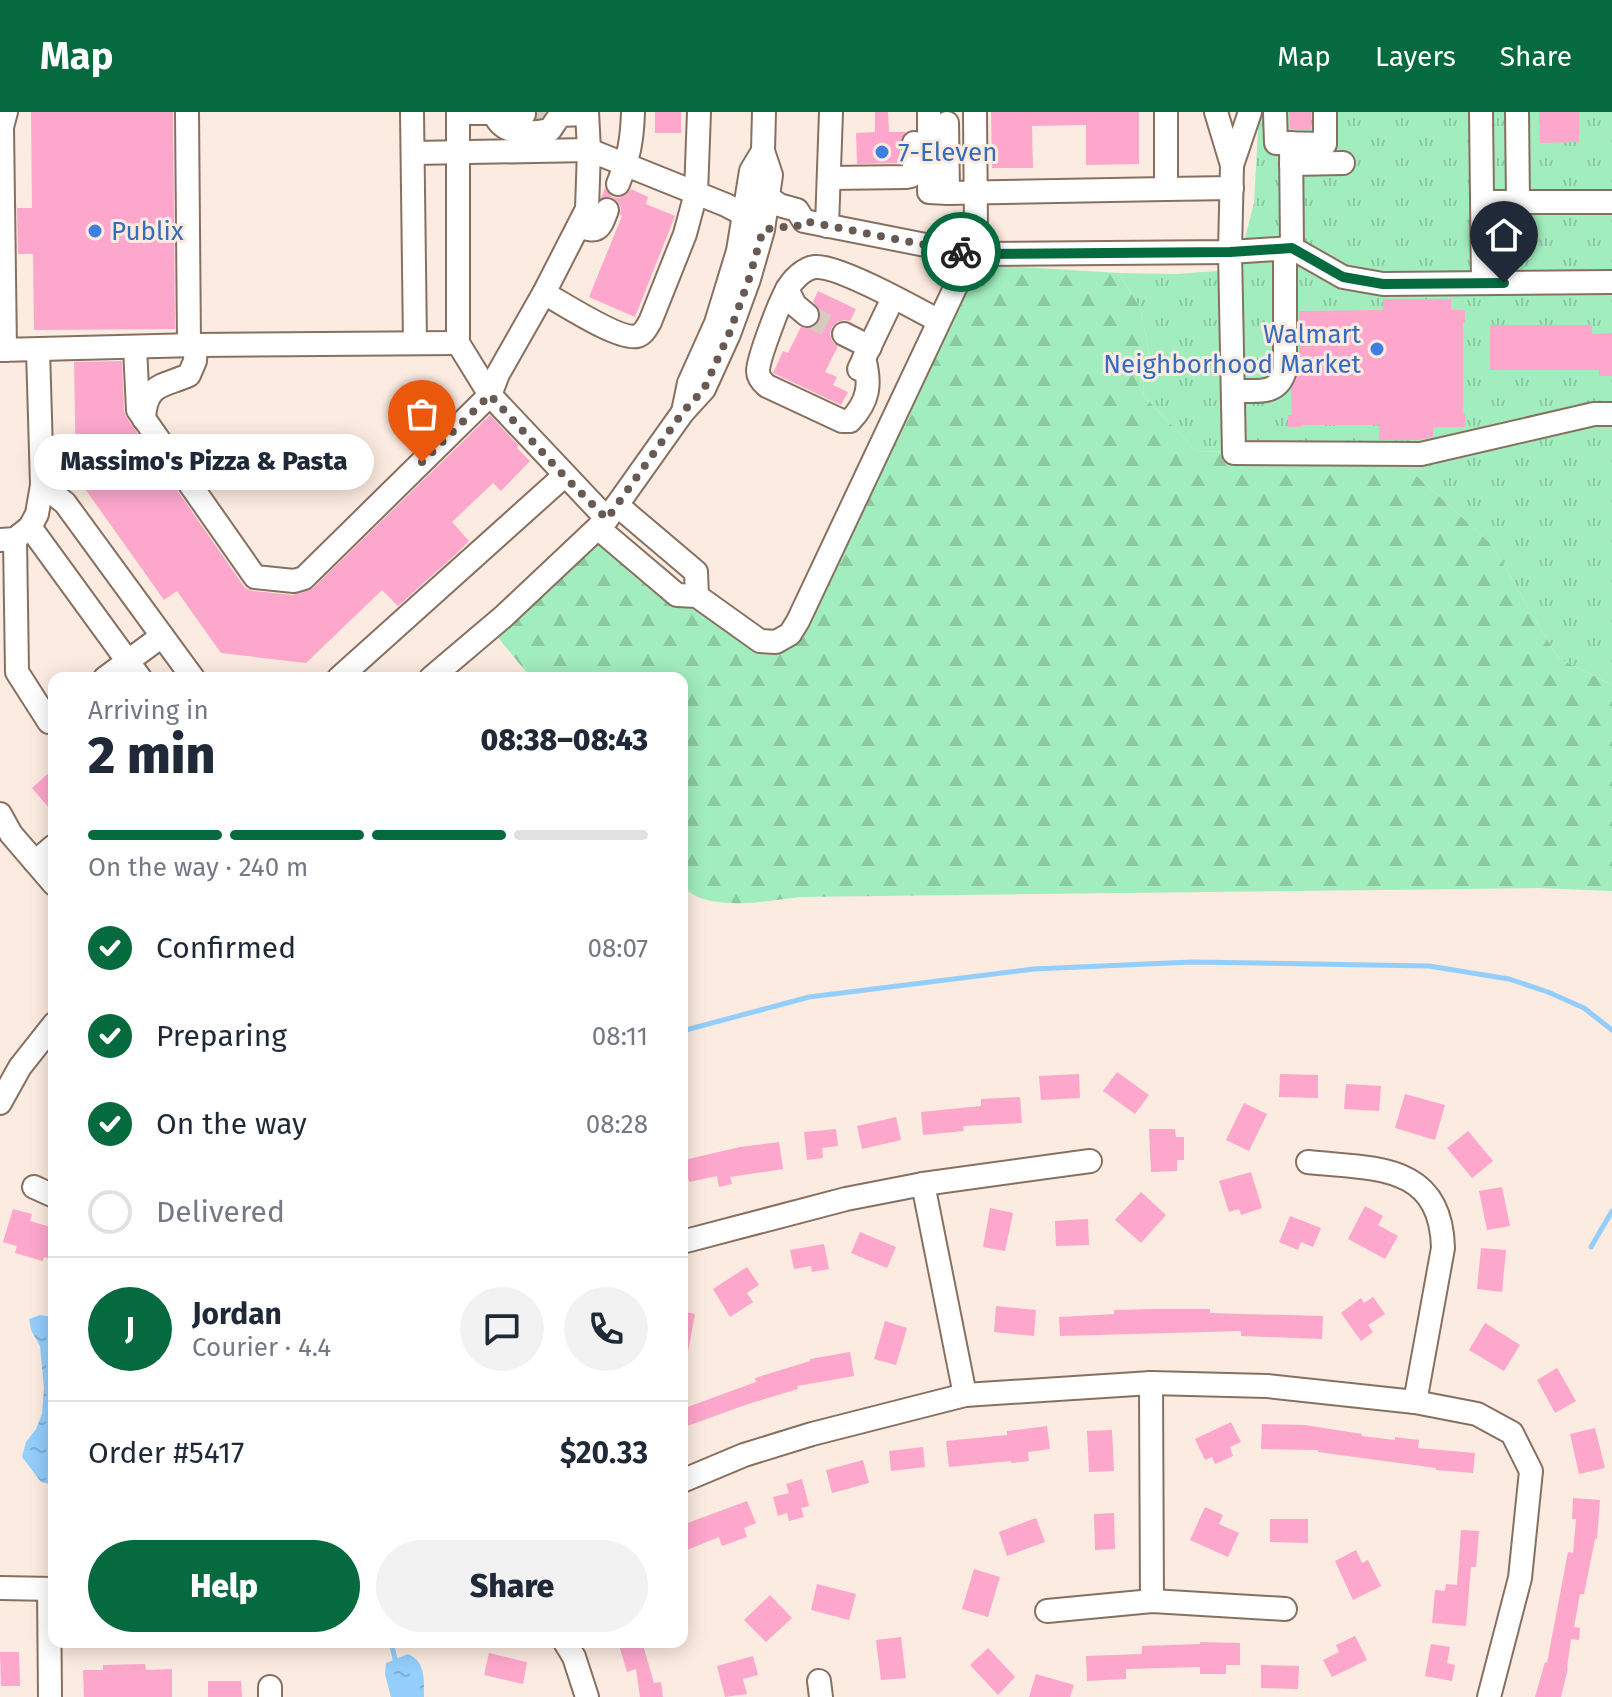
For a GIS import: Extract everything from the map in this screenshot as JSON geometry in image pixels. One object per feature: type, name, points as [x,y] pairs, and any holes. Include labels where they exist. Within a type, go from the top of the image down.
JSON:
[{"type":"street","points":[[6,112],[2,127],[2,350],[458,343]]},
{"type":"street","points":[[144,420],[145,404],[151,392],[189,375],[195,361],[187,112]]},
{"type":"street","points":[[412,112],[415,343]]},
{"type":"street","points":[[135,347],[138,410],[255,577],[294,581],[304,578],[490,395],[498,374],[587,209],[587,113],[458,112],[458,343],[490,395],[677,595],[697,596],[760,641],[776,642],[790,634],[798,621],[971,254],[976,230],[975,112]]},
{"type":"street","points":[[622,174],[632,139],[633,112]]},
{"type":"street","points":[[544,293],[619,334],[631,337],[640,335],[650,322],[685,234],[696,193],[699,112]]},
{"type":"street","points":[[438,672],[503,617],[607,517],[683,412],[704,389],[729,334],[763,230],[771,175],[763,151],[764,112]]},
{"type":"street","points":[[827,226],[831,112]]},
{"type":"street","points":[[1166,112],[1166,189]]},
{"type":"street","points":[[1216,112],[1232,176]]},
{"type":"street","points":[[1250,112],[1232,176],[1230,252],[1234,453],[1421,454],[1594,414],[1612,414]]},
{"type":"street","points":[[1275,112],[1276,143],[1291,154],[1343,163]]},
{"type":"street","points":[[1291,154],[1325,144],[1325,112]]},
{"type":"street","points":[[1481,112],[1483,283]]},
{"type":"street","points":[[1517,112],[1518,202]]},
{"type":"street","points":[[493,113],[503,126],[513,131],[538,133],[550,130],[543,114]]},
{"type":"street","points":[[829,185],[911,176],[914,170],[914,124],[935,116],[938,193]]},
{"type":"street","points":[[414,153],[589,150],[622,174],[696,193],[745,215]]},
{"type":"street","points":[[683,412],[689,383],[716,323],[738,251],[751,171],[763,151]]},
{"type":"street","points":[[1233,391],[1277,387],[1285,370],[1291,154]]},
{"type":"street","points":[[829,185],[938,193],[1166,189],[1232,176]]},
{"type":"street","points":[[768,197],[779,205],[797,210],[804,221],[971,254],[1230,252],[1288,248],[1343,277],[1383,284],[1612,282]]},
{"type":"street","points":[[1482,202],[1612,202]]},
{"type":"street","points":[[579,226],[596,229],[607,210]]},
{"type":"street","points":[[763,230],[796,227],[804,221]]},
{"type":"street","points":[[844,334],[863,361],[869,387],[859,410],[850,421],[842,421],[761,381],[758,374],[761,355],[787,289],[809,268],[823,267],[841,273],[939,321]]},
{"type":"street","points":[[787,289],[795,305],[807,315]]},
{"type":"street","points":[[863,361],[893,298]]},
{"type":"street","points":[[38,350],[42,485],[37,514],[15,536],[17,672],[48,720]]},
{"type":"street","points":[[859,410],[890,426]]},
{"type":"street","points":[[346,672],[564,476]]},
{"type":"street","points":[[42,485],[65,503],[189,672]]},
{"type":"street","points":[[607,517],[696,572],[697,596]]},
{"type":"street","points":[[15,536],[134,669],[162,636]]},
{"type":"street","points":[[0,814],[11,834],[48,877]]},
{"type":"street","points":[[35,862],[48,851]]},
{"type":"street","points":[[0,1103],[20,1067],[48,1032]]},
{"type":"street","points":[[688,1240],[846,1199],[923,1184],[1090,1161]]},
{"type":"street","points":[[1308,1162],[1385,1170],[1401,1175],[1422,1190],[1437,1209],[1443,1248],[1415,1402]]},
{"type":"street","points":[[923,1184],[965,1395]]},
{"type":"street","points":[[1151,1383],[1152,1601]]},
{"type":"street","points":[[688,1478],[744,1455],[812,1434],[965,1395],[1151,1383],[1267,1386],[1415,1402],[1477,1414],[1512,1433],[1531,1471],[1520,1578],[1489,1697]]},
{"type":"street","points":[[0,1588],[48,1589]]},
{"type":"street","points":[[1047,1611],[1152,1601],[1285,1609]]},
{"type":"street","points":[[50,1648],[50,1697]]},
{"type":"street","points":[[569,1648],[587,1697]]},
{"type":"green space","points":[[1259,112],[1612,112],[1612,685],[1558,658],[1491,544],[1394,455],[1196,451],[1144,396],[1149,353],[1140,307],[1118,273],[1217,271],[1233,254],[1245,238],[1254,203]]},
{"type":"green space","points":[[975,264],[1118,273],[1140,307],[1149,353],[1144,396],[1196,451],[1394,455],[1491,544],[1558,658],[1612,685],[1612,891],[1539,888],[800,897],[738,903],[706,900],[688,890],[688,672],[526,672],[496,635],[595,542],[786,651]]},
{"type":"water","points":[[48,1316],[48,1484],[41,1482],[22,1457],[26,1442],[42,1414],[44,1388],[40,1346],[29,1319]]},
{"type":"water","points":[[408,1654],[421,1667],[424,1697],[391,1697],[385,1674],[386,1663]]},
{"type":"building","name":"Publix","points":[[31,112],[173,112],[175,329],[34,330],[33,254],[18,254],[17,208],[32,208]]},
{"type":"building","points":[[655,112],[681,112],[681,133],[655,133]]},
{"type":"building","name":"7-Eleven","points":[[875,112],[888,112],[889,132],[906,132],[900,142],[900,163],[857,164],[856,133],[875,132]]},
{"type":"building","points":[[991,112],[1139,112],[1139,164],[1086,165],[1086,125],[1032,126],[1033,168],[992,168]]},
{"type":"building","points":[[1289,112],[1311,112],[1311,130],[1290,129]]},
{"type":"building","points":[[1539,112],[1579,112],[1579,142],[1540,143]]},
{"type":"building","points":[[605,188],[612,197],[619,198],[631,189],[648,197],[646,204],[675,216],[635,317],[589,297],[622,216],[617,201],[611,197],[601,198]]},
{"type":"building","points":[[818,291],[856,309],[850,321],[837,322],[830,334],[838,346],[825,372],[837,377],[833,385],[848,392],[841,405],[773,373],[783,351],[788,353],[801,327],[811,328],[821,318],[813,302]]},
{"type":"building","name":"Walmart Neighborhood Market","points":[[1383,299],[1451,299],[1451,310],[1465,310],[1465,427],[1433,427],[1433,437],[1419,440],[1379,440],[1379,425],[1288,427],[1288,415],[1292,415],[1291,389],[1299,370],[1299,311],[1383,310]]},
{"type":"building","points":[[1490,325],[1592,325],[1592,334],[1612,333],[1612,376],[1599,376],[1599,370],[1490,370]]},
{"type":"building","points":[[122,361],[127,418],[245,588],[253,591],[293,595],[313,588],[490,415],[530,461],[501,491],[493,483],[452,522],[469,541],[398,606],[382,590],[306,663],[221,653],[177,591],[164,600],[76,476],[74,362]]},
{"type":"building","points":[[48,773],[48,807],[32,788]]},
{"type":"building","points":[[1117,1072],[1149,1095],[1135,1114],[1103,1091]]},
{"type":"building","points":[[1079,1074],[1080,1098],[1041,1100],[1039,1076]]},
{"type":"building","points":[[1280,1074],[1318,1075],[1318,1098],[1279,1097]]},
{"type":"building","points":[[1346,1084],[1381,1086],[1379,1111],[1344,1109]]},
{"type":"building","points":[[1405,1094],[1445,1105],[1435,1140],[1395,1128]]},
{"type":"building","points":[[1020,1097],[1022,1123],[963,1126],[964,1131],[923,1135],[921,1112],[981,1106],[981,1099]]},
{"type":"building","points":[[1244,1103],[1267,1114],[1249,1151],[1226,1140]]},
{"type":"building","points":[[896,1117],[901,1140],[862,1149],[857,1126]]},
{"type":"building","points":[[836,1129],[838,1146],[822,1148],[823,1158],[807,1160],[804,1132]]},
{"type":"building","points":[[1149,1129],[1175,1129],[1176,1137],[1184,1137],[1184,1160],[1177,1160],[1177,1171],[1151,1172]]},
{"type":"building","points":[[1468,1131],[1493,1161],[1472,1178],[1447,1148]]},
{"type":"building","points":[[779,1142],[783,1169],[730,1177],[732,1184],[719,1187],[717,1176],[689,1182],[688,1159]]},
{"type":"building","points":[[1251,1172],[1262,1208],[1241,1215],[1239,1209],[1229,1212],[1219,1181]]},
{"type":"building","points":[[1502,1187],[1510,1226],[1487,1230],[1479,1191]]},
{"type":"building","points":[[1141,1192],[1166,1215],[1141,1243],[1115,1220]]},
{"type":"building","points":[[1365,1206],[1383,1216],[1378,1225],[1398,1236],[1385,1259],[1348,1239]]},
{"type":"building","points":[[990,1208],[1013,1213],[1005,1251],[983,1247]]},
{"type":"building","points":[[13,1209],[32,1214],[30,1221],[48,1226],[48,1258],[44,1257],[43,1261],[15,1253],[17,1246],[3,1242]]},
{"type":"building","points":[[1290,1216],[1321,1228],[1313,1247],[1301,1242],[1298,1250],[1279,1242]]},
{"type":"building","points":[[1088,1219],[1089,1245],[1056,1246],[1055,1221]]},
{"type":"building","points":[[860,1232],[896,1247],[887,1268],[851,1253]]},
{"type":"building","points":[[824,1244],[829,1269],[812,1272],[811,1266],[794,1269],[790,1250]]},
{"type":"building","points":[[1481,1248],[1506,1250],[1502,1292],[1477,1289]]},
{"type":"building","points":[[747,1267],[759,1285],[747,1293],[753,1302],[730,1317],[713,1289]]},
{"type":"building","points":[[1373,1297],[1385,1314],[1368,1325],[1373,1332],[1361,1341],[1341,1313],[1361,1298],[1364,1303]]},
{"type":"building","points":[[996,1306],[1036,1310],[1034,1336],[994,1332]]},
{"type":"building","points":[[1210,1309],[1210,1313],[1323,1316],[1322,1339],[1241,1336],[1241,1331],[1060,1336],[1059,1317],[1114,1314],[1114,1310]]},
{"type":"building","points":[[688,1312],[695,1314],[688,1352]]},
{"type":"building","points":[[885,1321],[907,1328],[896,1365],[874,1359]]},
{"type":"building","points":[[1485,1323],[1520,1345],[1504,1371],[1469,1350]]},
{"type":"building","points":[[850,1352],[854,1376],[797,1386],[798,1389],[688,1426],[688,1407],[810,1359]]},
{"type":"building","points":[[1557,1368],[1576,1401],[1555,1413],[1537,1380]]},
{"type":"building","points":[[1231,1422],[1241,1442],[1230,1447],[1233,1456],[1215,1464],[1212,1457],[1205,1460],[1195,1439]]},
{"type":"building","points":[[1262,1424],[1305,1425],[1361,1436],[1419,1440],[1418,1448],[1475,1453],[1473,1473],[1436,1470],[1318,1450],[1261,1449]]},
{"type":"building","points":[[1047,1426],[1050,1449],[1028,1452],[1029,1461],[949,1467],[946,1441],[1007,1435],[1007,1431]]},
{"type":"building","points":[[1595,1428],[1605,1468],[1579,1474],[1570,1434]]},
{"type":"building","points":[[1112,1430],[1114,1471],[1089,1472],[1087,1431]]},
{"type":"building","points":[[923,1447],[925,1467],[891,1471],[889,1451]]},
{"type":"building","points":[[863,1460],[869,1483],[832,1493],[826,1470]]},
{"type":"building","points":[[802,1479],[809,1506],[801,1508],[804,1517],[789,1521],[787,1513],[778,1516],[773,1497],[789,1493],[786,1484]]},
{"type":"building","points":[[1573,1498],[1600,1500],[1597,1539],[1584,1594],[1580,1594],[1574,1627],[1580,1628],[1579,1640],[1571,1639],[1561,1697],[1535,1697],[1547,1663],[1568,1552],[1573,1553],[1576,1519],[1572,1519]]},
{"type":"building","points":[[747,1501],[756,1523],[744,1528],[747,1537],[722,1546],[719,1537],[688,1550],[688,1523]]},
{"type":"building","points":[[1205,1507],[1223,1515],[1219,1524],[1239,1533],[1228,1557],[1190,1540]]},
{"type":"building","points":[[1114,1513],[1115,1549],[1095,1550],[1094,1514]]},
{"type":"building","points":[[1036,1518],[1045,1542],[1007,1556],[999,1532]]},
{"type":"building","points":[[1270,1519],[1308,1519],[1308,1543],[1270,1542]]},
{"type":"building","points":[[1461,1530],[1479,1531],[1476,1567],[1471,1567],[1466,1626],[1432,1623],[1435,1590],[1445,1591],[1446,1584],[1457,1585]]},
{"type":"building","points":[[1356,1550],[1362,1563],[1368,1560],[1381,1586],[1353,1600],[1335,1561]]},
{"type":"building","points":[[974,1569],[1000,1577],[988,1617],[962,1609]]},
{"type":"building","points":[[817,1584],[856,1594],[849,1620],[811,1610]]},
{"type":"building","points":[[770,1595],[792,1618],[766,1642],[744,1620]]},
{"type":"building","points":[[1355,1636],[1367,1660],[1332,1677],[1323,1660],[1339,1652],[1336,1645]]},
{"type":"building","points":[[901,1637],[906,1678],[881,1680],[876,1640]]},
{"type":"building","points":[[1240,1643],[1240,1665],[1226,1665],[1226,1674],[1200,1674],[1200,1667],[1126,1669],[1126,1679],[1087,1681],[1086,1656],[1142,1654],[1142,1646]]},
{"type":"building","points":[[1431,1644],[1450,1647],[1447,1663],[1455,1665],[1452,1681],[1425,1676]]},
{"type":"building","points":[[620,1648],[644,1648],[654,1683],[661,1682],[663,1697],[640,1697],[636,1669],[627,1672]]},
{"type":"building","points":[[988,1648],[1015,1677],[998,1695],[970,1665]]},
{"type":"building","points":[[0,1652],[19,1652],[20,1686],[1,1686]]},
{"type":"building","points":[[489,1653],[527,1662],[523,1684],[484,1675]]},
{"type":"building","points":[[753,1656],[758,1675],[743,1679],[747,1694],[725,1697],[717,1666]]},
{"type":"building","points":[[145,1664],[146,1670],[172,1669],[172,1697],[84,1697],[83,1670],[103,1670],[103,1665]]},
{"type":"building","points":[[1261,1665],[1299,1666],[1298,1689],[1261,1688]]},
{"type":"building","points":[[1036,1674],[1074,1685],[1070,1697],[1029,1697]]},
{"type":"building","points":[[208,1681],[241,1681],[242,1697],[208,1697]]},
{"type":"waterway","points":[[688,1029],[809,997],[1034,969],[1192,962],[1429,966],[1509,979],[1548,992],[1584,1008],[1612,1030]]},
{"type":"waterway","points":[[1591,1247],[1612,1211]]},
{"type":"waterway","points":[[392,1648],[395,1659]]},
{"type":"tunnel","points":[[524,114],[545,115]]},
{"type":"tunnel","points":[[807,315],[844,334]]},
{"type":"way so far","points":[[422,462],[490,395],[607,519],[683,412],[704,389],[729,334],[763,230],[796,227],[804,221],[961,252]]},
{"type":"place","name":"7-Eleven","points":[[882,152]]},
{"type":"place","name":"Publix","points":[[95,231]]},
{"type":"place","name":"Walmart Neighborhood Market","points":[[1377,349]]},
{"type":"place","name":"Massimo's Pizza & Pasta","points":[[422,462]]},
{"type":"route","points":[[961,252],[1230,252],[1292,248],[1343,277],[1383,284],[1504,283]]}]
